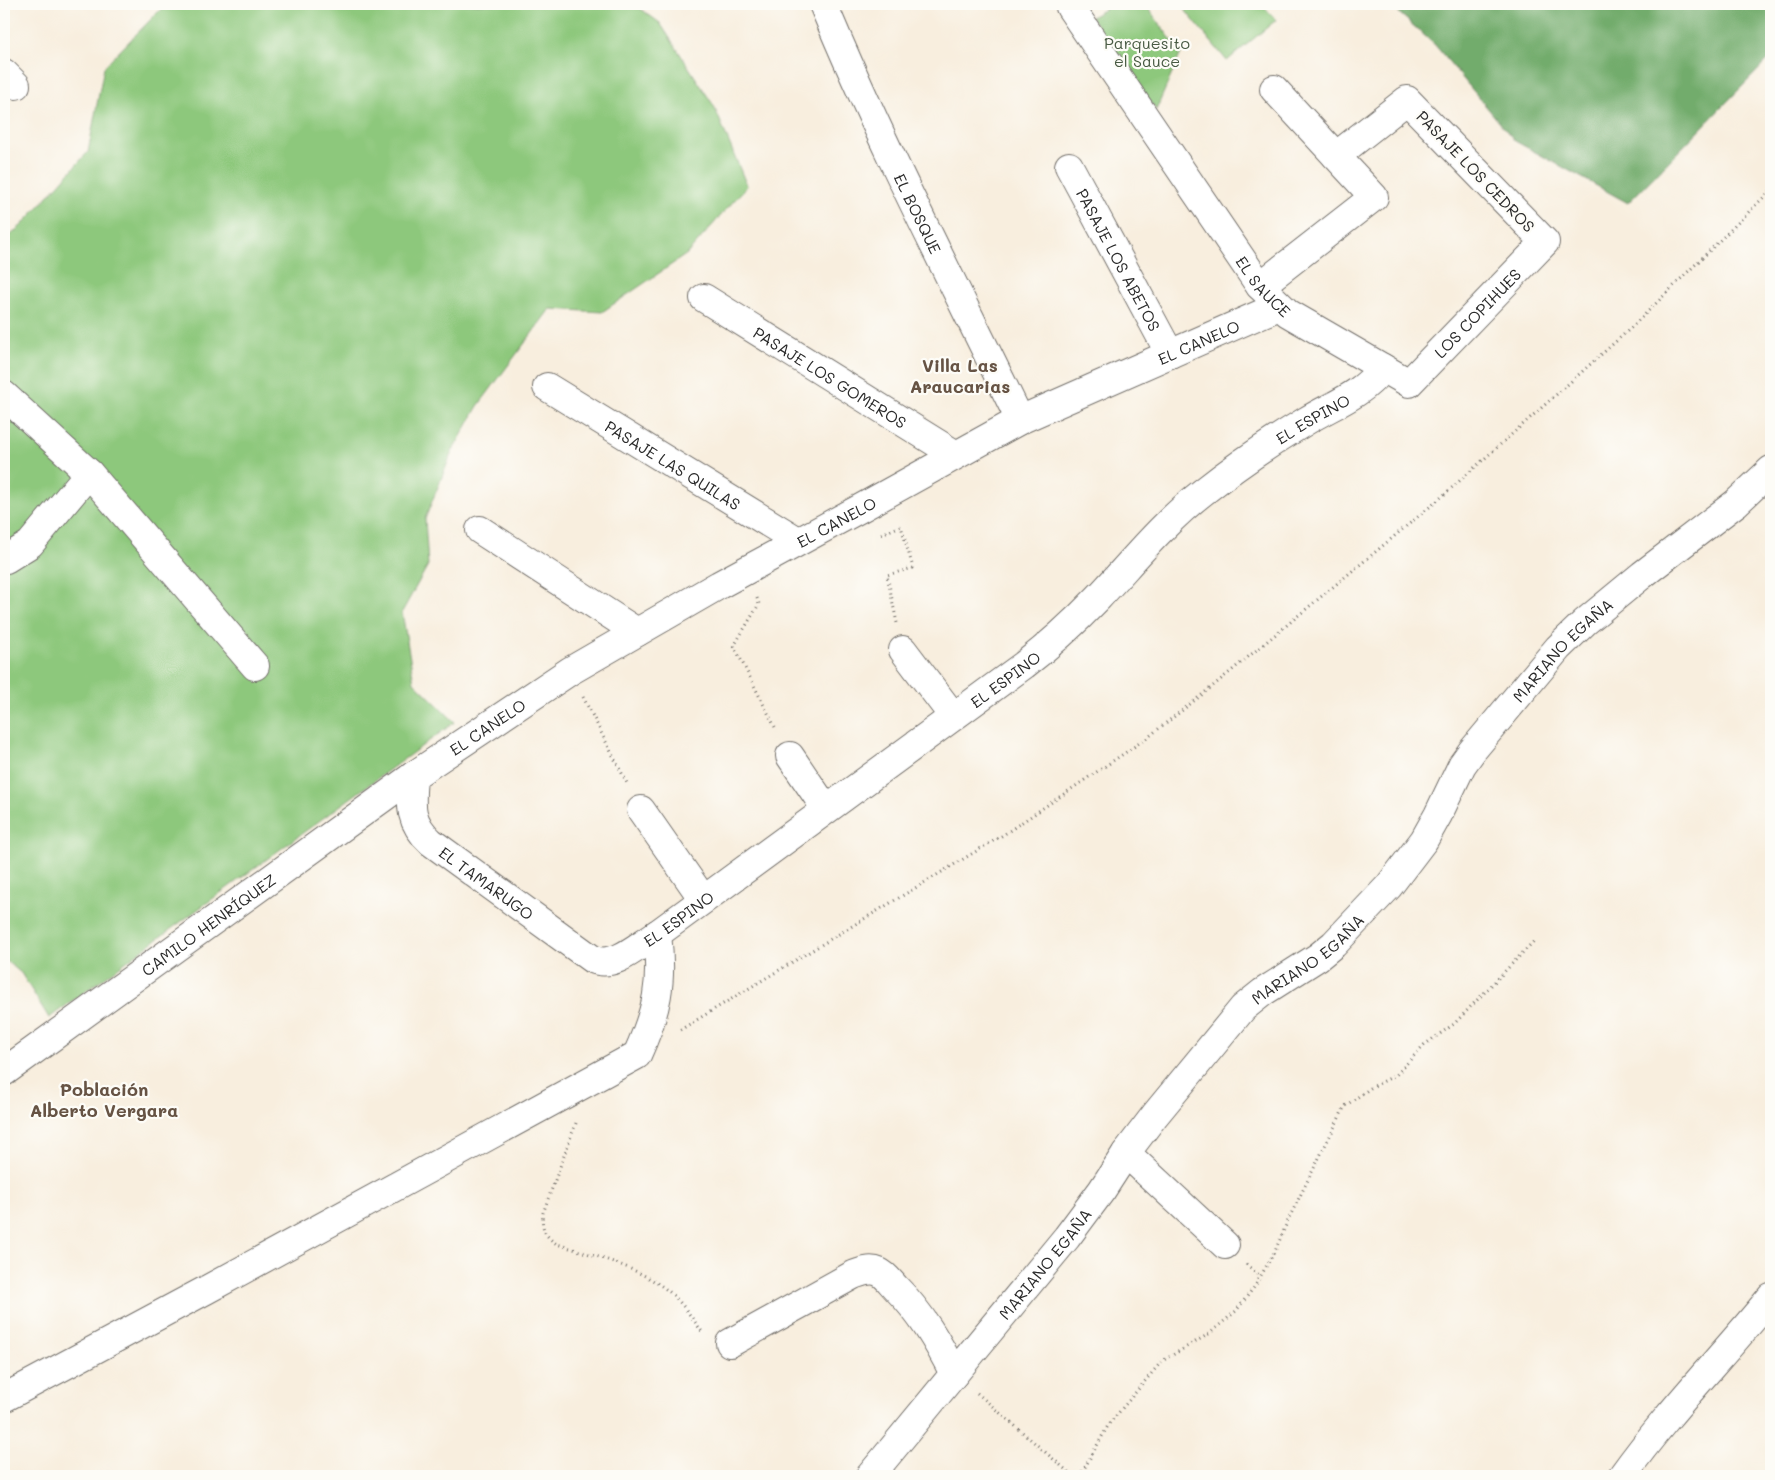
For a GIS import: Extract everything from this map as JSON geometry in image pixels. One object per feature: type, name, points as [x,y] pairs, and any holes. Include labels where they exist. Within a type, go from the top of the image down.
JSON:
[{"type":"street","name":"EL BOSQUE","points":[[823,4],[885,146],[1020,420]]},
{"type":"street","name":"EL SAUCE","points":[[1070,7],[1260,286],[1280,306],[1298,319],[1409,384]]},
{"type":"street","points":[[1260,286],[1374,197],[1274,89]]},
{"type":"street","name":"PASAJE LOS CEDROS","points":[[1336,156],[1407,100],[1545,242]]},
{"type":"street","name":"PASAJE LOS ABETOS","points":[[1069,166],[1170,354]]},
{"type":"street","name":"LOS COPIHUES","points":[[1409,384],[1545,242]]},
{"type":"street","name":"PASAJE LOS GOMEROS","points":[[704,298],[956,455]]},
{"type":"street","name":"EL CANELO","points":[[413,776],[570,671],[798,541],[1020,420],[1280,306]]},
{"type":"street","name":"EL ESPINO","points":[[603,963],[616,960],[657,934],[1024,666],[1048,646],[1098,598],[1157,534],[1202,493],[1236,466],[1272,442],[1357,393],[1371,382],[1383,368]]},
{"type":"street","name":"PASAJE LAS QUILAS","points":[[547,387],[798,541]]},
{"type":"street","points":[[4,395],[89,473],[254,666]]},
{"type":"street","name":"MARIANO EGAÑA","points":[[870,1476],[1067,1238],[1155,1115],[1243,1008],[1263,992],[1318,957],[1334,944],[1389,886],[1424,840],[1462,765],[1558,648],[1614,597],[1703,529],[1771,470]]},
{"type":"street","points":[[4,558],[6,559],[30,544],[89,473]]},
{"type":"street","points":[[480,530],[637,632]]},
{"type":"street","points":[[903,650],[953,716]]},
{"type":"street","points":[[790,756],[826,809]]},
{"type":"street","name":"EL TAMARUGO","points":[[413,776],[411,806],[415,824],[422,834],[592,959],[603,963]]},
{"type":"street","name":"CAMILO HENRÍQUEZ","points":[[4,1072],[413,776]]},
{"type":"street","points":[[641,810],[703,900]]},
{"type":"street","points":[[4,1398],[637,1055],[647,1032],[659,984],[660,963],[657,934]]},
{"type":"street","points":[[1126,1154],[1225,1245]]},
{"type":"street","points":[[730,1343],[853,1275],[871,1270],[879,1272],[910,1302],[937,1341],[954,1374]]},
{"type":"street","points":[[1622,1476],[1664,1422],[1734,1343],[1771,1297]]},
{"type":"path","points":[[679,1030],[1003,834],[1147,738],[1332,589],[1459,482],[1631,328],[1771,190]]},
{"type":"path","points":[[859,509],[870,538],[901,526],[913,568],[887,575],[903,650]]},
{"type":"path","points":[[755,595],[759,604],[734,646],[790,756]]},
{"type":"path","points":[[570,671],[641,810]]},
{"type":"path","points":[[1080,1476],[1109,1424],[1162,1361],[1209,1334],[1236,1311],[1254,1286],[1275,1251],[1289,1218],[1345,1106],[1372,1087],[1396,1075],[1424,1045],[1454,1024],[1535,940]]},
{"type":"path","points":[[592,1080],[543,1213],[542,1223],[544,1232],[550,1240],[557,1244],[631,1269],[656,1283],[674,1296],[705,1336],[715,1342],[730,1343]]},
{"type":"path","points":[[954,1374],[1073,1476]]},
{"type":"green space","points":[[166,4],[634,4],[660,23],[714,106],[747,186],[687,254],[602,312],[550,309],[478,406],[452,452],[425,519],[428,565],[402,612],[414,682],[455,722],[49,1018],[21,973],[4,959],[4,240],[21,226],[88,152],[104,67]]},
{"type":"green space","name":"Parquesito el Sauce","points":[[1114,4],[1145,4],[1181,53],[1156,110],[1091,17]]},
{"type":"green space","points":[[1180,4],[1262,4],[1276,20],[1227,61]]},
{"type":"green space","points":[[1389,4],[1771,4],[1771,57],[1628,203],[1515,141],[1435,45]]},
{"type":"district","name":"Villa Las Araucarias","points":[[960,375]]},
{"type":"district","name":"Población Alberto Vergara","points":[[104,1099]]}]
